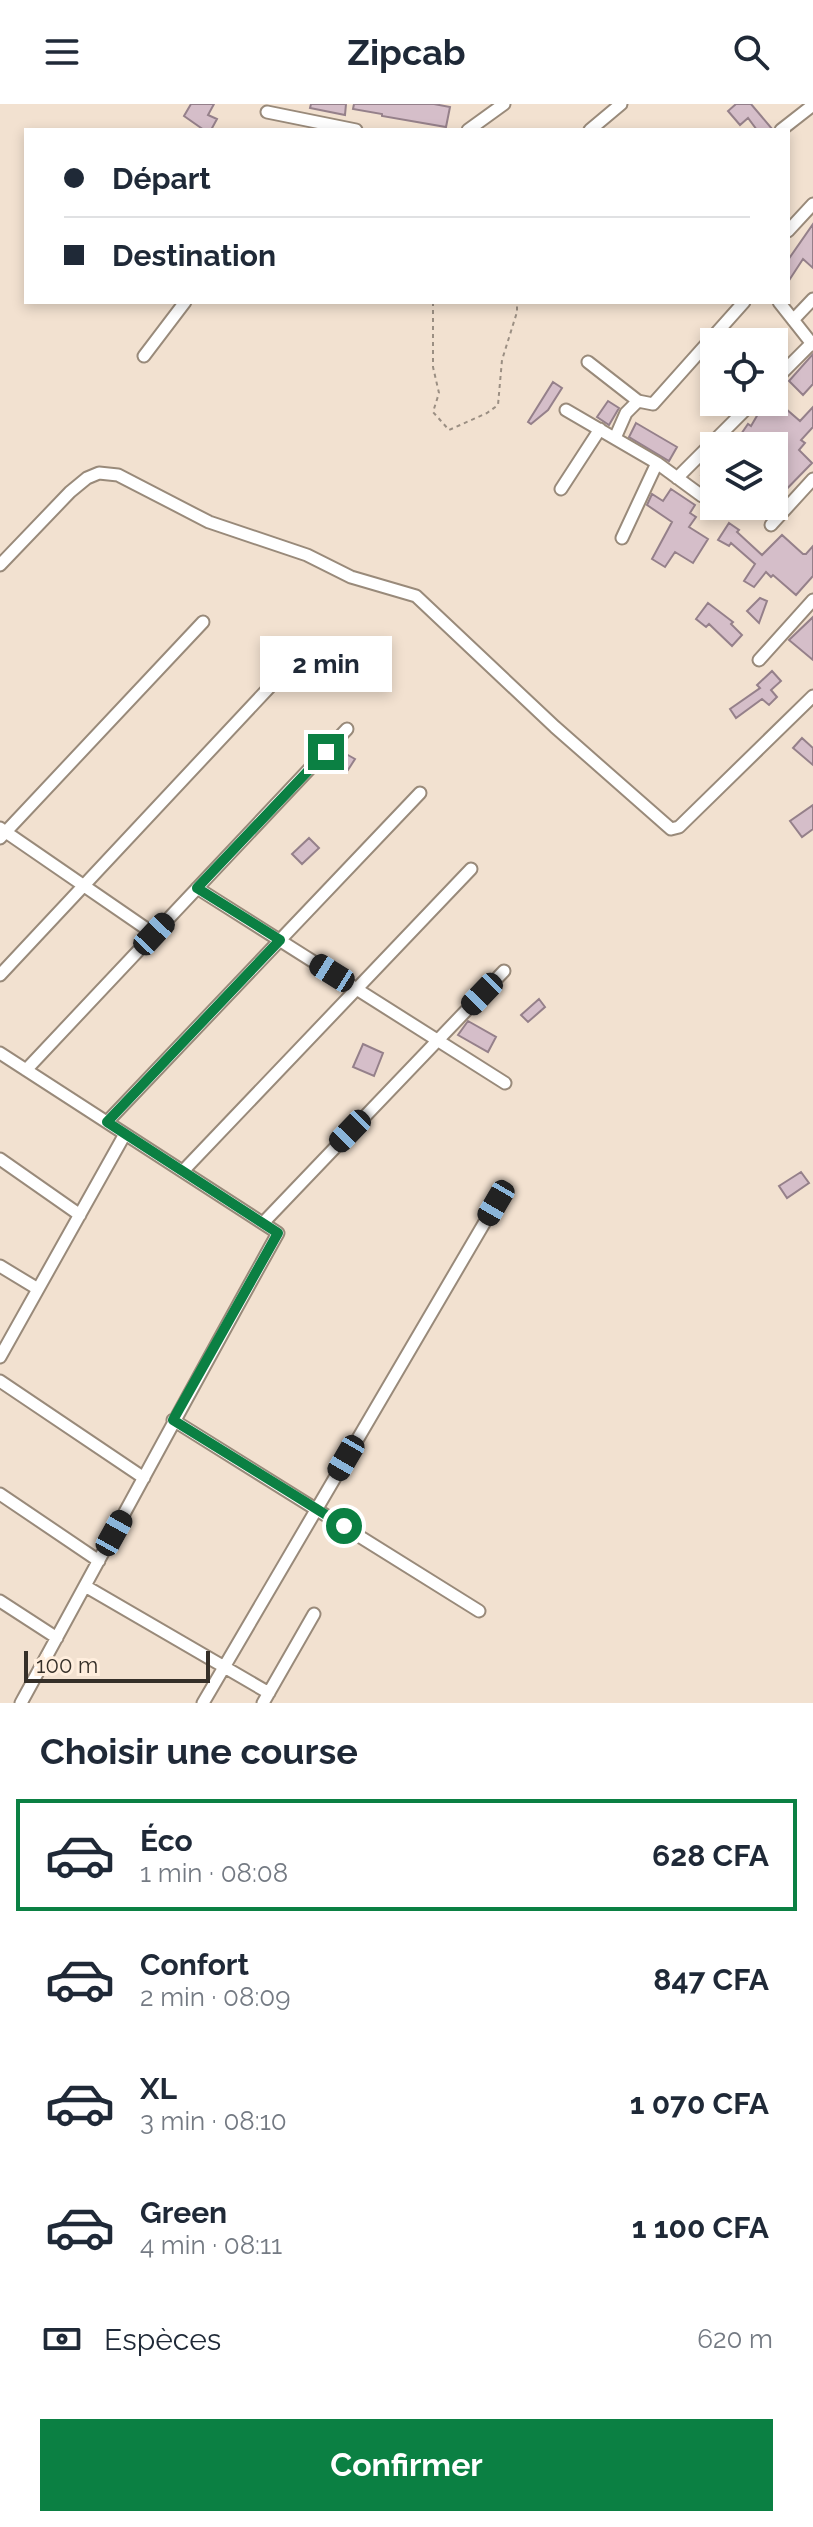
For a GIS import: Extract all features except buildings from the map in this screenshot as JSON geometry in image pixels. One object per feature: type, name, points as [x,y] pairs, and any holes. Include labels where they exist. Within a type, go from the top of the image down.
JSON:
[{"type":"street","points":[[471,128],[504,104]]},
{"type":"street","points":[[592,128],[621,104]]},
{"type":"street","points":[[784,128],[813,105]]},
{"type":"street","points":[[267,112],[346,128]]},
{"type":"street","points":[[790,229],[813,204]]},
{"type":"street","points":[[793,320],[813,299]]},
{"type":"street","points":[[144,356],[183,304]]},
{"type":"street","points":[[588,362],[638,401],[653,404],[742,304]]},
{"type":"street","points":[[781,304],[812,344],[788,367]]},
{"type":"street","points":[[615,438],[626,413],[638,401]]},
{"type":"street","points":[[566,410],[657,463],[700,495]]},
{"type":"street","points":[[677,478],[739,416]]},
{"type":"street","points":[[561,489],[600,429]]},
{"type":"street","points":[[622,538],[657,463]]},
{"type":"street","points":[[0,565],[87,478],[99,473],[118,475],[209,522],[307,555],[351,577],[416,596],[555,727],[671,829],[679,827],[812,700]]},
{"type":"street","points":[[771,525],[813,479]]},
{"type":"street","points":[[759,660],[813,600]]},
{"type":"street","points":[[154,934],[2,833],[203,622]]},
{"type":"street","points":[[0,975],[278,678]]},
{"type":"street","points":[[26,1070],[347,729]]},
{"type":"street","points":[[107,1122],[420,793]]},
{"type":"street","points":[[183,1171],[471,869]]},
{"type":"street","points":[[197,888],[505,1083]]},
{"type":"street","points":[[263,1223],[504,971]]},
{"type":"street","points":[[1,1057],[26,1070],[278,1233],[173,1420],[21,1703]]},
{"type":"street","points":[[0,1357],[125,1134]]},
{"type":"street","points":[[0,1159],[80,1215]]},
{"type":"street","points":[[203,1703],[496,1203]]},
{"type":"street","points":[[0,1266],[38,1289]]},
{"type":"street","points":[[0,1381],[144,1478]]},
{"type":"street","points":[[173,1420],[479,1611]]},
{"type":"street","points":[[0,1494],[99,1561]]},
{"type":"street","points":[[85,1586],[224,1667],[266,1698],[314,1614]]},
{"type":"street","points":[[0,1601],[57,1638]]},
{"type":"path","points":[[433,304],[433,367],[439,393],[433,412],[449,430],[498,405],[502,360],[517,304]]},
{"type":"route","points":[[326,752],[197,888],[280,940],[107,1122],[278,1233],[173,1420],[344,1526]]}]
